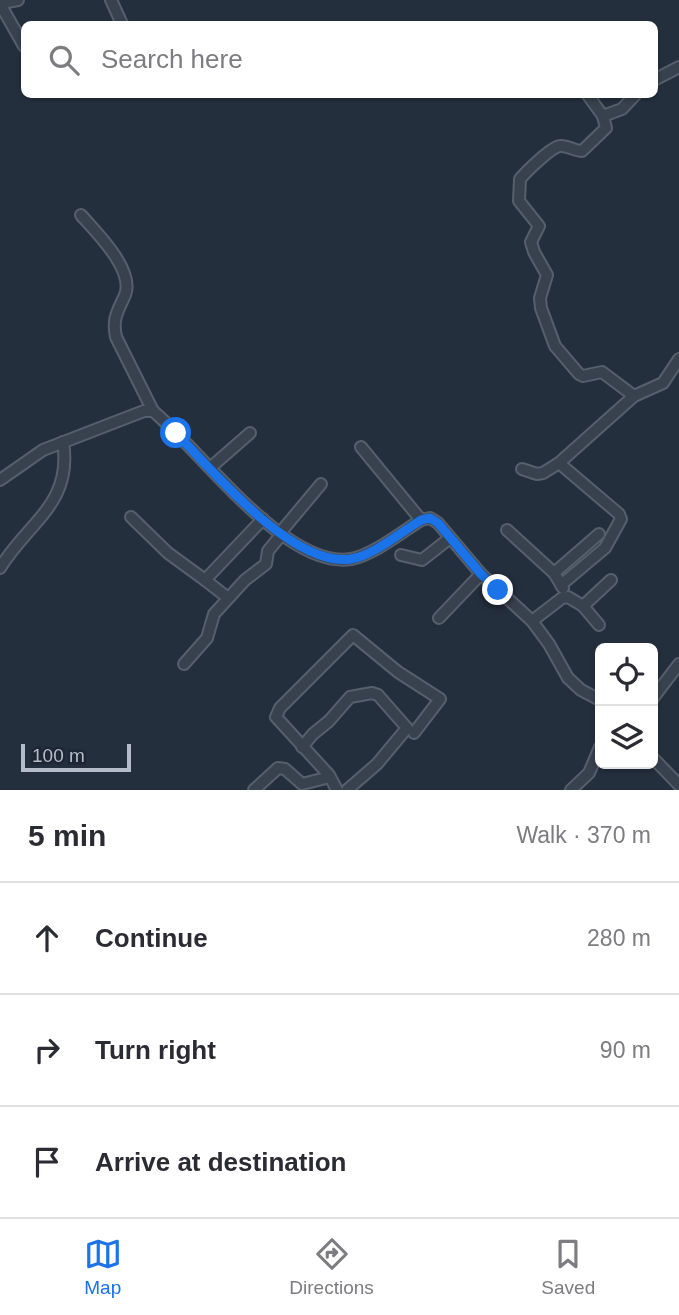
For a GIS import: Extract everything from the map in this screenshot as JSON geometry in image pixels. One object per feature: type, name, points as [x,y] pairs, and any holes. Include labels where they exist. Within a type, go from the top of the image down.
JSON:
[{"type":"street","points":[[18,0],[0,2],[21,40]]},
{"type":"street","points":[[111,0],[121,21]]},
{"type":"street","points":[[658,78],[679,67]]},
{"type":"street","points":[[590,98],[603,116],[606,128],[582,150],[559,146],[554,148],[523,175],[519,183],[519,201],[539,226],[531,242],[547,275],[540,303],[555,345],[579,374],[583,376],[602,372],[634,396]]},
{"type":"street","points":[[603,116],[622,109],[632,98]]},
{"type":"street","points":[[81,215],[125,272],[127,287],[113,323],[116,337],[153,411],[263,519],[309,551],[328,558],[353,559],[370,552],[421,520],[430,518],[438,523],[481,574],[532,621],[568,678],[581,690],[595,697]]},
{"type":"street","points":[[522,469],[543,473],[559,463],[634,396],[663,383],[679,359]]},
{"type":"street","points":[[0,480],[43,450],[144,411],[153,411]]},
{"type":"street","points":[[210,468],[250,433]]},
{"type":"street","points":[[0,568],[58,494],[66,460],[63,442]]},
{"type":"street","points":[[361,447],[421,520]]},
{"type":"street","points":[[559,463],[619,514],[621,519],[605,548],[561,585]]},
{"type":"street","points":[[184,664],[207,638],[212,617],[245,580],[266,564],[268,551],[321,484]]},
{"type":"street","points":[[131,517],[168,553],[228,598]]},
{"type":"street","points":[[205,580],[263,519]]},
{"type":"street","points":[[507,530],[554,573],[568,597],[583,606],[599,625]]},
{"type":"street","points":[[554,573],[599,534]]},
{"type":"street","points":[[401,555],[422,560],[450,538]]},
{"type":"street","points":[[439,618],[481,574]]},
{"type":"street","points":[[583,606],[611,580]]},
{"type":"street","points":[[532,621],[562,598],[568,597]]},
{"type":"street","points":[[337,790],[330,777],[278,721],[277,713],[353,635],[398,672],[440,699],[414,733]]},
{"type":"street","points":[[658,691],[679,664]]},
{"type":"street","points":[[302,747],[313,733],[329,721],[347,698],[372,693],[378,695],[407,728],[377,764],[347,790]]},
{"type":"street","points":[[571,790],[589,773],[595,759]]},
{"type":"street","points":[[658,763],[679,785]]},
{"type":"street","points":[[254,790],[278,768],[285,769],[302,784],[330,777]]},
{"type":"route","points":[[176,433],[281,535],[309,551],[328,558],[353,559],[370,552],[421,520],[430,518],[438,523],[498,590]]}]
